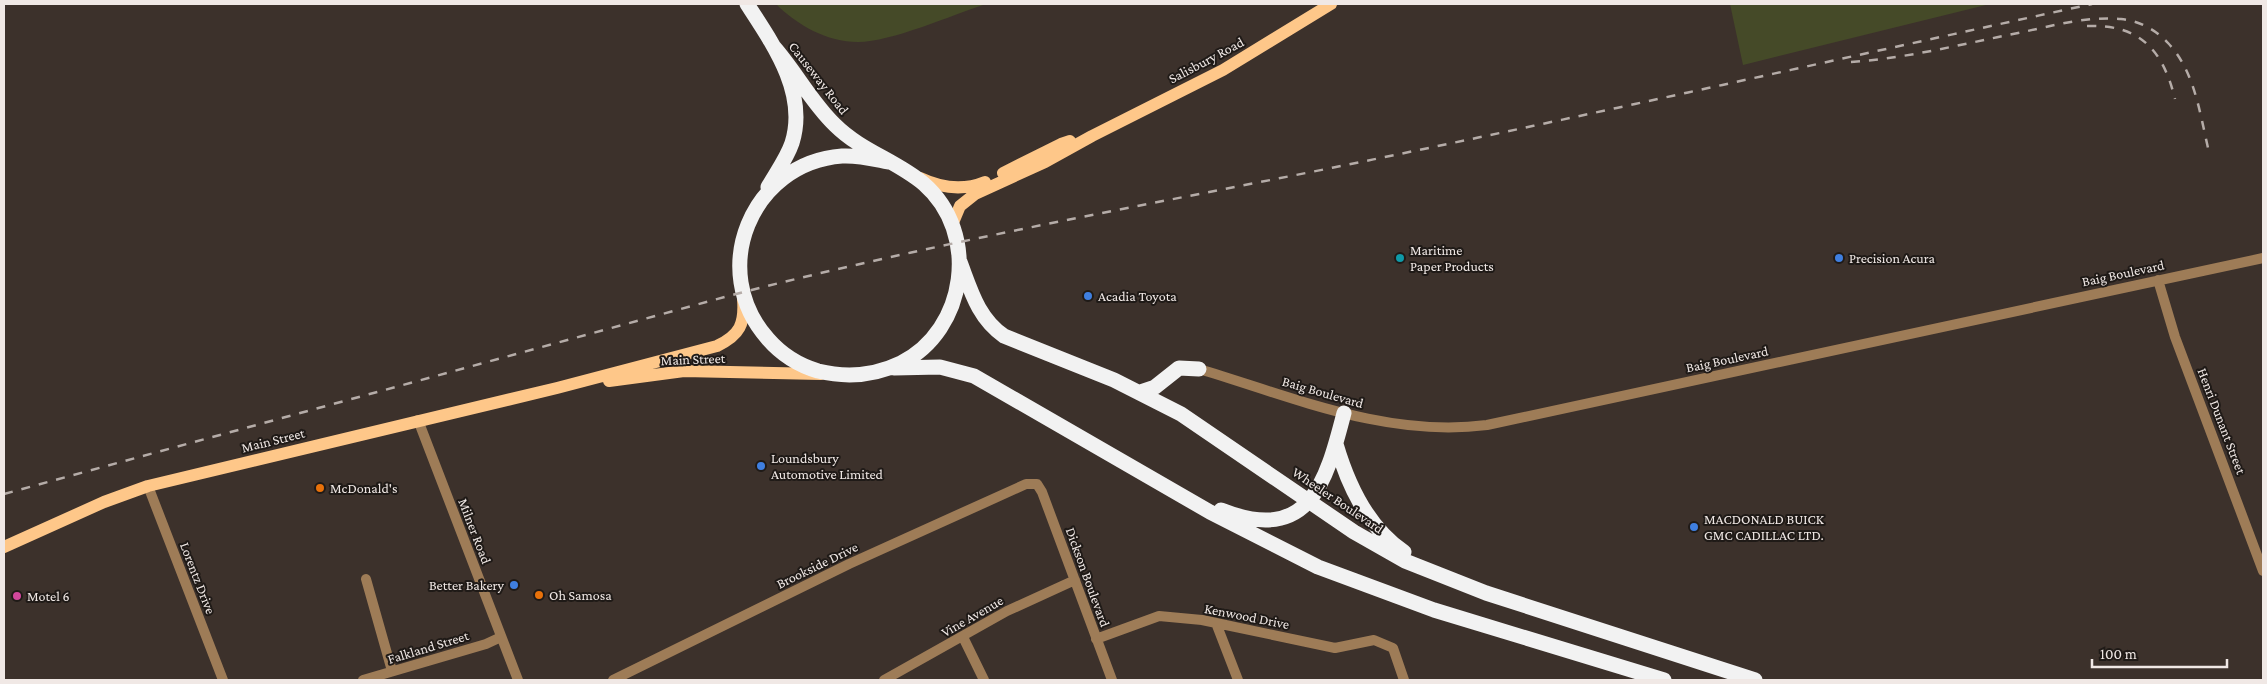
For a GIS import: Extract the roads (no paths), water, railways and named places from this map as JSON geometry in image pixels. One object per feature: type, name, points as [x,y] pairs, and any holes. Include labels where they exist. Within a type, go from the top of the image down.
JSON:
[{"type":"highway","name":"Causeway Road","points":[[747,4],[774,47],[788,75],[797,116],[792,144],[761,200]]},
{"type":"highway","name":"Causeway Road","points":[[774,47],[788,62],[816,104],[833,124],[849,138],[888,162]]},
{"type":"highway","points":[[842,156],[858,156],[888,162],[905,171],[925,185],[941,204],[952,226],[960,262],[954,300],[936,334],[907,360],[890,368],[861,375],[832,374],[798,362],[774,346],[756,324],[742,292],[739,272],[740,251],[750,218],[761,200],[777,182],[797,169],[819,160],[842,156]]},
{"type":"highway","name":"Wheeler Boulevard","points":[[960,262],[980,313],[997,331],[1012,340],[1140,392],[1214,435],[1310,502],[1390,554],[1443,577],[1512,602],[1755,680]]},
{"type":"highway","points":[[890,368],[940,367],[968,373],[1003,391],[1259,538],[1348,580],[1434,610],[1664,680]]},
{"type":"highway","points":[[1140,392],[1156,387],[1179,368],[1199,370]]},
{"type":"highway","points":[[1176,492],[1230,513],[1258,520],[1286,515],[1300,510],[1310,502],[1321,485],[1336,444],[1344,413]]},
{"type":"highway","points":[[1336,444],[1350,484],[1378,530],[1394,546],[1443,577]]},
{"type":"main road","name":"Salisbury Road","points":[[952,226],[954,216],[966,199],[1045,162],[1092,136],[1223,70],[1331,4]]},
{"type":"main road","name":"Salisbury Road","points":[[905,171],[933,184],[952,188],[968,187],[983,184],[1061,144],[1092,136]]},
{"type":"main road","name":"Main Street","points":[[4,547],[104,502],[148,486],[557,388],[717,346],[729,340],[742,323],[744,313],[742,292]]},
{"type":"main road","name":"Main Street","points":[[557,388],[684,371],[832,374]]},
{"type":"street","name":"Baig Boulevard","points":[[1199,370],[1372,420],[1423,428],[1487,425],[2263,258]]},
{"type":"street","name":"Henri Dunant Street","points":[[2158,280],[2175,337],[2258,544],[2263,571]]},
{"type":"street","name":"Milner Road","points":[[418,420],[518,680]]},
{"type":"street","name":"Brookside Drive","points":[[613,680],[629,676],[849,564],[1026,484],[1037,484]]},
{"type":"street","name":"Dickson Boulevard","points":[[1037,484],[1112,680]]},
{"type":"street","name":"Lorentz Drive","points":[[148,486],[222,680]]},
{"type":"street","points":[[366,579],[392,672]]},
{"type":"street","name":"Vine Avenue","points":[[884,680],[1007,611],[1075,580]]},
{"type":"street","name":"Kenwood Drive","points":[[1096,639],[1159,616],[1216,623],[1335,648],[1374,640],[1393,648],[1404,680]]},
{"type":"street","points":[[1216,623],[1238,680]]},
{"type":"street","name":"Falkland Street","points":[[363,680],[486,644],[501,637]]},
{"type":"street","points":[[963,637],[984,680]]},
{"type":"railway","points":[[4,494],[732,295],[808,276],[959,242],[1529,127],[2092,4]]},
{"type":"railway","points":[[1851,62],[1916,54],[2084,20],[2109,18],[2134,22],[2146,26],[2163,38],[2185,67],[2195,94],[2209,152]]},
{"type":"railway","points":[[2087,26],[2121,30],[2135,35],[2146,43],[2164,67],[2175,99]]},
{"type":"place","name":"Maritime Paper Products","points":[[1400,258]]},
{"type":"place","name":"Precision Acura","points":[[1839,258]]},
{"type":"place","name":"Acadia Toyota","points":[[1088,296]]},
{"type":"place","name":"Loundsbury Automotive Limited","points":[[761,466]]},
{"type":"place","name":"McDonald's","points":[[320,488]]},
{"type":"place","name":"MACDONALD BUICK GMC CADILLAC LTD.","points":[[1694,527]]},
{"type":"place","name":"Better Bakery","points":[[514,585]]},
{"type":"place","name":"Oh Samosa","points":[[539,595]]},
{"type":"place","name":"Motel 6","points":[[17,596]]}]
